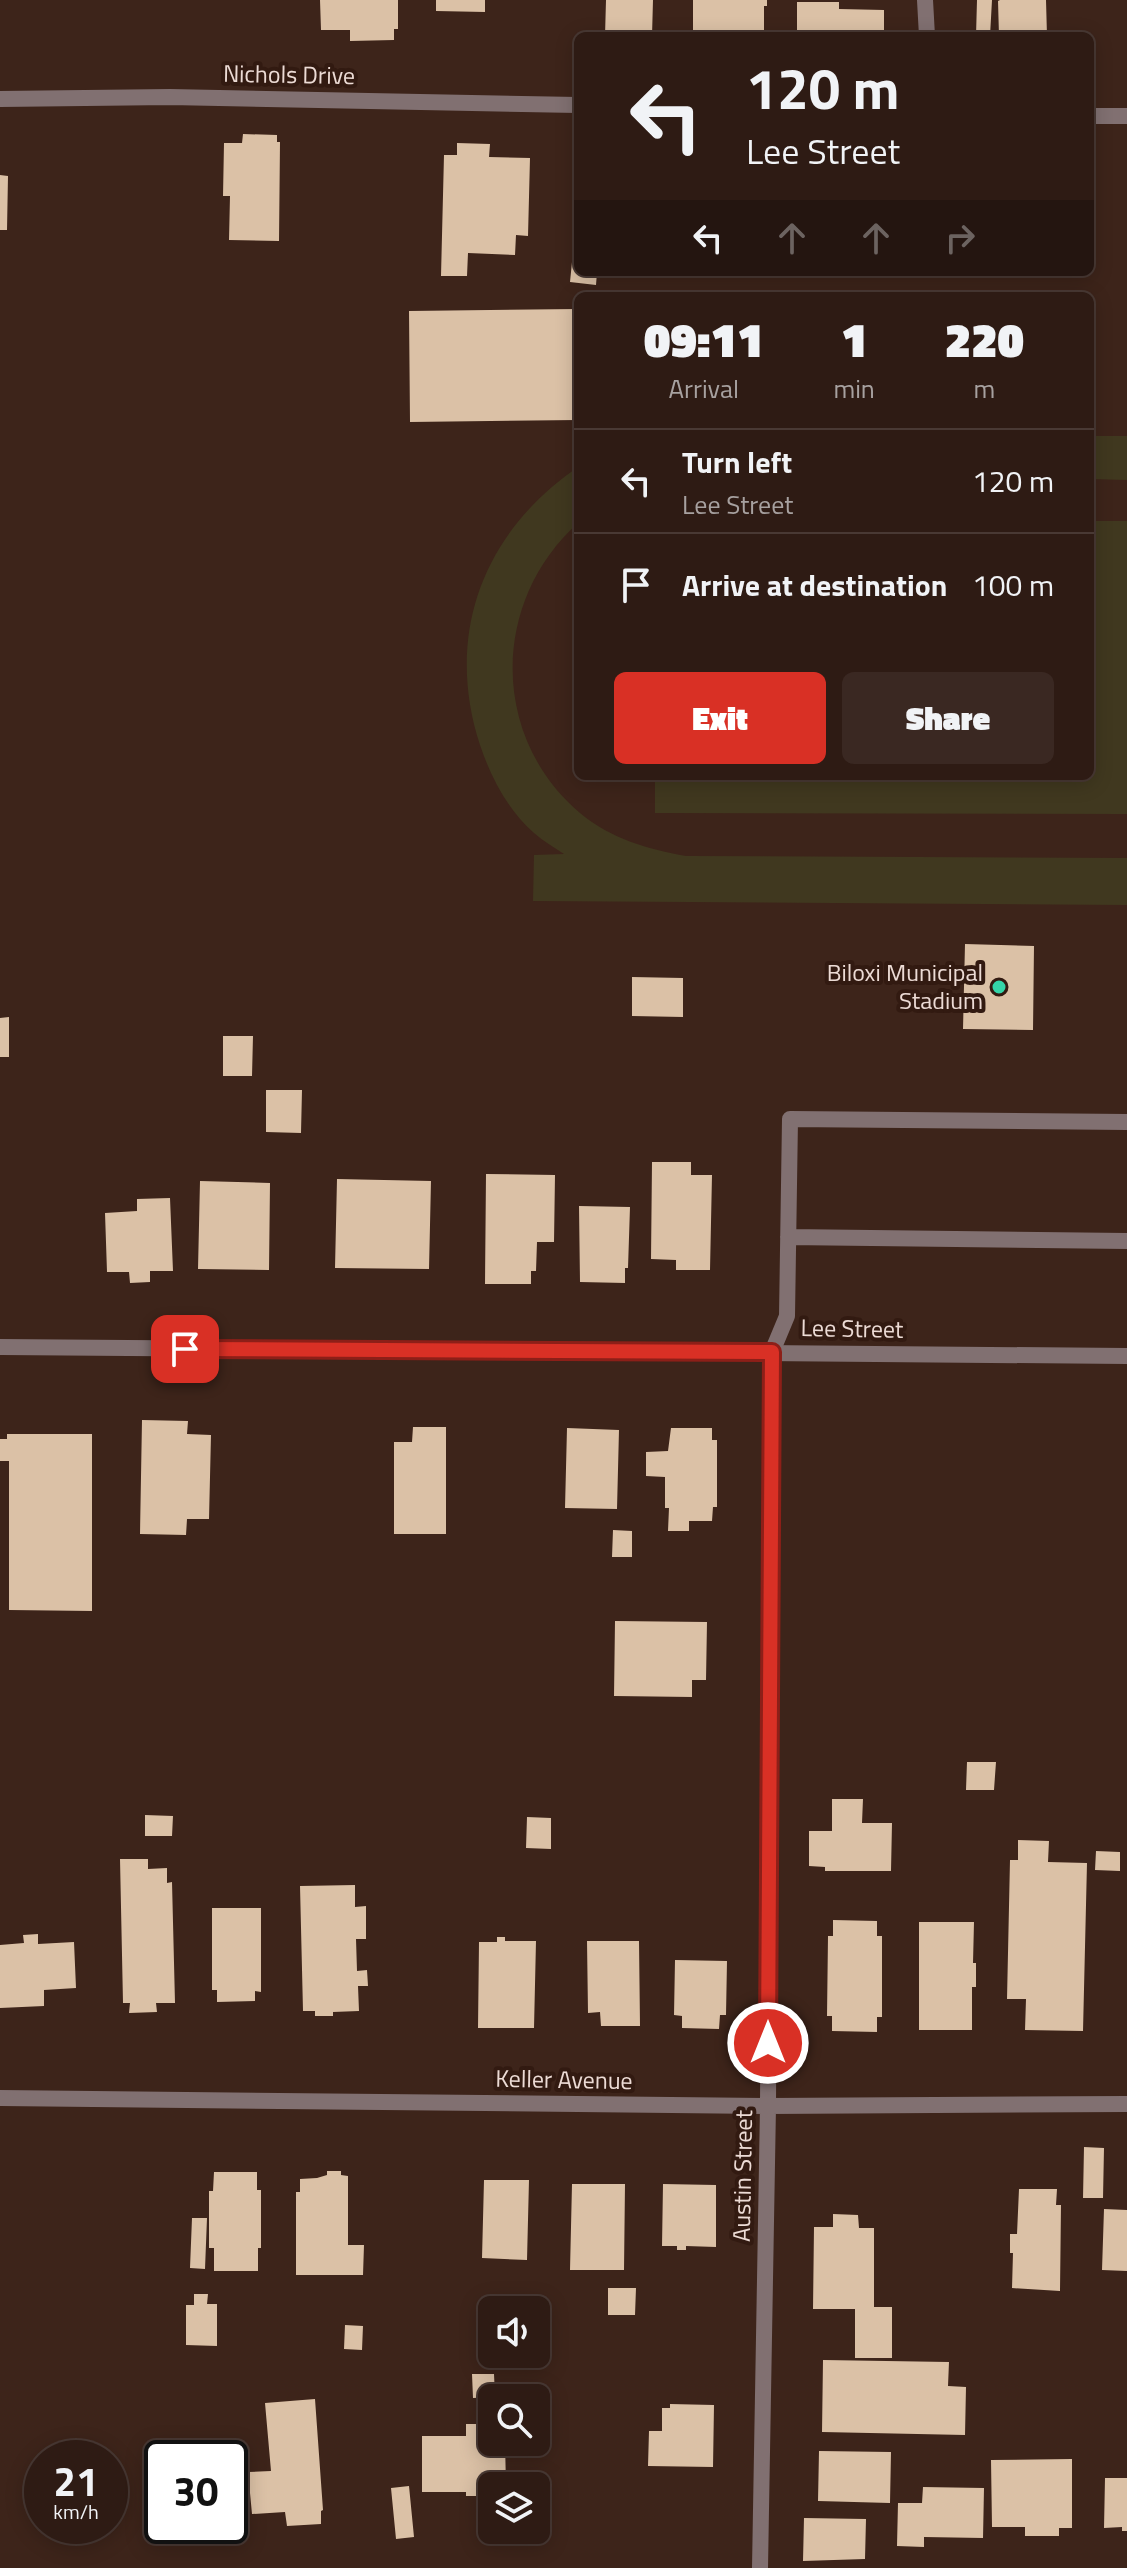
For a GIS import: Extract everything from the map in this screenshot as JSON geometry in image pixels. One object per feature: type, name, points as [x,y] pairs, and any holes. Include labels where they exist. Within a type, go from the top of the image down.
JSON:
[{"type":"street","points":[[925,0],[927,32]]},
{"type":"street","name":"Nichols Drive","points":[[0,99],[170,97],[574,105]]},
{"type":"street","points":[[1094,116],[1127,116]]},
{"type":"street","points":[[772,1352],[787,1316],[790,1119],[1127,1122]]},
{"type":"street","points":[[788,1237],[1127,1241]]},
{"type":"street","name":"Lee Street","points":[[0,1347],[1127,1356]]},
{"type":"street","name":"Austin Street","points":[[760,2568],[768,2106],[772,1352]]},
{"type":"street","name":"Keller Avenue","points":[[0,2098],[768,2106],[1127,2104]]},
{"type":"shaded area","points":[[1094,436],[1127,436],[1127,480],[1094,479]]},
{"type":"shaded area","points":[[574,470],[574,527],[549,555],[529,591],[517,629],[513,669],[517,708],[529,747],[551,782],[592,822],[630,842],[686,856],[1127,858],[1127,905],[533,901],[534,855],[564,854],[537,836],[501,793],[480,745],[470,704],[467,664],[470,626],[480,589],[496,555],[518,522],[545,493]]},
{"type":"shaded area","points":[[1094,521],[1127,521],[1127,814],[655,813],[655,780],[1094,780]]},
{"type":"building","points":[[320,0],[398,0],[398,29],[394,29],[394,40],[350,41],[350,30],[321,30]]},
{"type":"building","points":[[436,0],[485,0],[485,12],[436,11]]},
{"type":"building","points":[[606,0],[653,0],[652,32],[605,32]]},
{"type":"building","points":[[693,0],[767,0],[767,6],[764,6],[764,32],[693,32]]},
{"type":"building","points":[[977,0],[992,0],[990,32],[976,32]]},
{"type":"building","points":[[1046,0],[1047,32],[999,32],[998,1]]},
{"type":"building","points":[[797,2],[839,2],[839,9],[884,10],[884,32],[797,32]]},
{"type":"building","points":[[243,134],[277,135],[277,142],[280,142],[279,241],[229,240],[230,196],[223,196],[224,143],[242,143]]},
{"type":"building","points":[[457,143],[490,144],[489,157],[530,158],[528,236],[516,235],[515,255],[468,253],[467,276],[441,276],[444,155],[457,155]]},
{"type":"building","points":[[0,175],[8,176],[7,230],[0,230]]},
{"type":"building","points":[[572,262],[574,276],[597,276],[596,285],[570,282]]},
{"type":"building","points":[[574,309],[574,420],[410,422],[409,311]]},
{"type":"building","name":"Biloxi Municipal Stadium","points":[[965,944],[1034,946],[1033,1030],[963,1029]]},
{"type":"building","points":[[632,977],[683,978],[683,1017],[632,1016]]},
{"type":"building","points":[[9,1017],[9,1057],[0,1057],[0,1018]]},
{"type":"building","points":[[223,1036],[253,1036],[252,1076],[223,1076]]},
{"type":"building","points":[[266,1090],[302,1090],[301,1133],[266,1132]]},
{"type":"building","points":[[652,1162],[691,1162],[691,1175],[712,1175],[710,1270],[676,1270],[676,1260],[651,1259]]},
{"type":"building","points":[[486,1174],[555,1175],[554,1242],[537,1242],[536,1271],[531,1271],[531,1284],[485,1284]]},
{"type":"building","points":[[337,1179],[431,1181],[429,1269],[335,1268]]},
{"type":"building","points":[[200,1181],[270,1183],[269,1270],[198,1269]]},
{"type":"building","points":[[170,1198],[173,1271],[150,1271],[150,1282],[130,1283],[129,1272],[107,1272],[105,1213],[137,1211],[137,1199]]},
{"type":"building","points":[[579,1206],[630,1207],[625,1283],[580,1282]]},
{"type":"building","points":[[142,1420],[188,1421],[187,1434],[211,1435],[209,1519],[187,1519],[186,1535],[140,1534]]},
{"type":"building","points":[[413,1427],[446,1427],[446,1534],[394,1534],[394,1442],[412,1442]]},
{"type":"building","points":[[567,1428],[619,1430],[617,1509],[565,1508]]},
{"type":"building","points":[[671,1428],[712,1428],[712,1440],[717,1440],[717,1507],[713,1507],[712,1521],[689,1521],[689,1531],[668,1531],[665,1477],[646,1476],[646,1452],[668,1451]]},
{"type":"building","points":[[7,1434],[92,1434],[92,1611],[9,1610],[9,1461],[0,1461],[0,1439],[7,1439]]},
{"type":"building","points":[[613,1530],[632,1531],[632,1557],[612,1557]]},
{"type":"building","points":[[615,1621],[707,1622],[706,1680],[692,1680],[692,1697],[614,1696]]},
{"type":"building","points":[[967,1762],[996,1762],[994,1790],[966,1790]]},
{"type":"building","points":[[832,1799],[863,1799],[862,1823],[892,1823],[891,1871],[825,1871],[825,1867],[809,1866],[809,1831],[832,1831]]},
{"type":"building","points":[[145,1815],[173,1816],[172,1836],[145,1836]]},
{"type":"building","points":[[527,1817],[551,1818],[551,1849],[526,1848]]},
{"type":"building","points":[[1018,1840],[1049,1841],[1048,1862],[1087,1863],[1083,2031],[1025,2030],[1026,1999],[1007,1999],[1010,1860],[1018,1860]]},
{"type":"building","points":[[1096,1851],[1120,1852],[1120,1871],[1095,1870]]},
{"type":"building","points":[[120,1859],[148,1859],[148,1869],[167,1868],[167,1883],[172,1882],[175,2003],[156,2003],[157,2012],[129,2013],[130,2003],[123,2003]]},
{"type":"building","points":[[355,1885],[355,1907],[366,1906],[366,1939],[356,1939],[357,1971],[367,1970],[368,1986],[358,1986],[359,2011],[315,2016],[315,2011],[303,2011],[300,1886]]},
{"type":"building","points":[[212,1908],[261,1908],[261,1992],[255,1991],[255,2001],[217,2002],[217,1990],[212,1990]]},
{"type":"building","points":[[833,1920],[877,1921],[877,1936],[882,1936],[882,2017],[877,2017],[877,2032],[832,2031],[832,2016],[827,2016],[828,1936],[833,1936]]},
{"type":"building","points":[[919,1922],[974,1922],[976,1987],[972,1987],[972,2030],[919,2030]]},
{"type":"building","points":[[38,1934],[38,1944],[74,1942],[76,1988],[44,1990],[44,2006],[0,2008],[0,1945],[24,1943],[23,1935]]},
{"type":"building","points":[[497,1937],[505,1937],[505,1941],[536,1941],[534,2028],[478,2028],[479,1942],[497,1942]]},
{"type":"building","points":[[587,1941],[639,1941],[640,2026],[601,2026],[600,2012],[588,2013]]},
{"type":"building","points":[[675,1960],[727,1961],[726,2015],[720,2015],[719,2029],[682,2028],[682,2016],[674,2015]]},
{"type":"building","points":[[1084,2147],[1104,2148],[1103,2198],[1083,2198]]},
{"type":"building","points":[[327,2171],[341,2171],[341,2175],[348,2176],[348,2245],[364,2245],[363,2275],[296,2275],[296,2192],[300,2192],[300,2179],[317,2178],[327,2175]]},
{"type":"building","points":[[214,2172],[257,2172],[257,2190],[261,2190],[258,2271],[214,2271],[214,2248],[209,2248],[209,2191],[213,2191]]},
{"type":"building","points":[[484,2180],[529,2180],[527,2260],[482,2258]]},
{"type":"building","points":[[572,2184],[625,2184],[624,2270],[570,2270]]},
{"type":"building","points":[[663,2184],[716,2185],[716,2247],[686,2246],[686,2250],[677,2250],[677,2246],[662,2246]]},
{"type":"building","points":[[1019,2189],[1057,2189],[1056,2205],[1061,2205],[1060,2291],[1012,2288],[1010,2234],[1017,2234]]},
{"type":"building","points":[[1104,2209],[1127,2210],[1127,2271],[1102,2270]]},
{"type":"building","points":[[833,2214],[858,2215],[859,2228],[874,2228],[874,2307],[892,2307],[892,2358],[855,2358],[855,2309],[813,2309],[814,2227],[833,2227]]},
{"type":"building","points":[[192,2218],[207,2218],[205,2269],[190,2268]]},
{"type":"building","points":[[608,2288],[636,2288],[635,2315],[608,2315]]},
{"type":"building","points":[[194,2294],[208,2294],[207,2304],[217,2304],[217,2346],[186,2345],[186,2305],[194,2305]]},
{"type":"building","points":[[345,2325],[363,2326],[362,2350],[344,2349]]},
{"type":"building","points":[[823,2360],[949,2362],[948,2386],[966,2387],[965,2435],[822,2432]]},
{"type":"building","points":[[472,2374],[494,2374],[494,2384],[478,2384],[478,2398],[473,2398]]},
{"type":"building","points":[[315,2399],[323,2510],[321,2524],[287,2526],[285,2512],[252,2514],[248,2472],[271,2471],[265,2403]]},
{"type":"building","points":[[670,2404],[714,2405],[713,2467],[648,2466],[649,2431],[662,2431],[662,2408],[670,2408]]},
{"type":"building","points":[[466,2424],[478,2424],[478,2456],[505,2456],[506,2472],[478,2472],[478,2496],[466,2496],[466,2492],[422,2492],[422,2436],[466,2436]]},
{"type":"building","points":[[819,2451],[891,2452],[890,2503],[818,2501]]},
{"type":"building","points":[[1072,2459],[1072,2528],[1059,2528],[1059,2536],[1025,2536],[1025,2527],[992,2527],[991,2460]]},
{"type":"building","points":[[1105,2478],[1127,2478],[1127,2531],[1122,2531],[1122,2527],[1104,2528]]},
{"type":"building","points":[[409,2486],[414,2537],[396,2539],[391,2488]]},
{"type":"building","points":[[923,2487],[984,2488],[983,2538],[924,2537],[924,2547],[897,2546],[898,2503],[922,2503]]},
{"type":"building","points":[[804,2518],[866,2519],[865,2559],[803,2561]]},
{"type":"place","name":"Biloxi Municipal Stadium","points":[[999,987]]},
{"type":"route","points":[[185,1349],[772,1352],[768,2043]]}]
